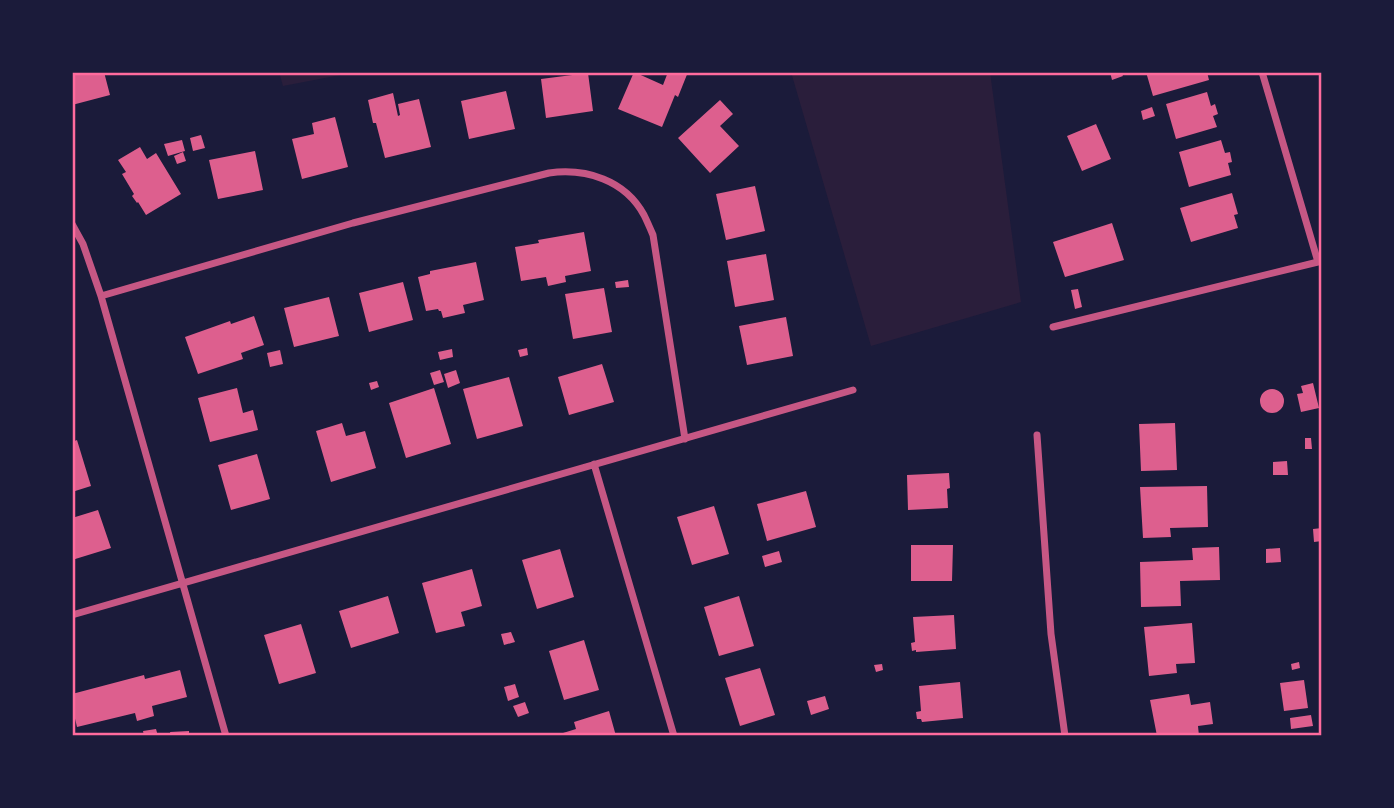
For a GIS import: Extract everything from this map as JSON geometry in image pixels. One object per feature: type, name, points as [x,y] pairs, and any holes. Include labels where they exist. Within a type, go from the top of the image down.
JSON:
[{"type":"street","points":[[1053,327],[1320,261],[1262,72]]},
{"type":"street","points":[[101,296],[353,223],[550,173],[573,171],[593,175],[618,185],[626,192],[644,214],[653,235],[685,439]]},
{"type":"street","points":[[72,224],[83,244],[101,296],[226,736]]},
{"type":"street","points":[[72,615],[853,390]]},
{"type":"street","points":[[1037,435],[1051,634],[1065,736]]},
{"type":"street","points":[[594,464],[674,736]]},
{"type":"shaded area","points":[[279,72],[356,72],[283,86]]},
{"type":"shaded area","points":[[791,72],[990,72],[1021,302],[871,346]]},
{"type":"building","points":[[72,72],[104,72],[110,95],[72,105]]},
{"type":"building","points":[[634,72],[663,85],[668,72],[688,72],[662,127],[618,109]]},
{"type":"building","points":[[1110,72],[1121,72],[1123,76],[1112,80]]},
{"type":"building","points":[[1146,72],[1207,72],[1209,80],[1153,96]]},
{"type":"building","points":[[588,73],[593,111],[546,118],[541,79]]},
{"type":"building","points":[[506,91],[515,129],[469,139],[461,101]]},
{"type":"building","points":[[1207,92],[1211,106],[1215,104],[1218,114],[1213,116],[1217,127],[1176,139],[1166,104]]},
{"type":"building","points":[[393,93],[398,116],[398,104],[419,99],[431,147],[385,158],[368,100]]},
{"type":"building","points":[[720,100],[733,114],[720,126],[739,146],[710,173],[678,138]]},
{"type":"building","points":[[1152,107],[1155,116],[1143,120],[1141,111]]},
{"type":"building","points":[[335,117],[348,167],[302,179],[292,139],[314,134],[312,123]]},
{"type":"building","points":[[1096,124],[1111,159],[1082,171],[1067,136]]},
{"type":"building","points":[[201,135],[205,148],[193,151],[190,138]]},
{"type":"building","points":[[182,140],[185,151],[168,156],[164,144]]},
{"type":"building","points":[[1221,140],[1225,153],[1230,152],[1232,162],[1228,163],[1231,175],[1189,187],[1179,152]]},
{"type":"building","points":[[140,147],[147,159],[156,153],[181,194],[146,215],[132,196],[134,194],[122,174],[126,172],[118,160]]},
{"type":"building","points":[[255,151],[263,190],[218,199],[209,160]]},
{"type":"building","points":[[183,152],[186,161],[177,164],[174,156]]},
{"type":"building","points":[[755,186],[765,231],[726,240],[716,194]]},
{"type":"building","points":[[1232,193],[1238,214],[1234,215],[1238,228],[1191,242],[1180,208]]},
{"type":"building","points":[[1112,223],[1124,260],[1065,277],[1053,242]]},
{"type":"building","points":[[584,232],[591,271],[565,276],[566,282],[548,286],[546,277],[521,281],[515,247]]},
{"type":"building","points":[[766,254],[774,300],[735,307],[727,261]]},
{"type":"building","points":[[476,262],[484,300],[463,305],[465,313],[443,318],[438,309],[426,311],[418,277],[430,274],[430,271]]},
{"type":"building","points":[[628,280],[629,287],[616,288],[615,282]]},
{"type":"building","points":[[403,282],[413,320],[369,332],[359,293]]},
{"type":"building","points":[[604,288],[612,332],[573,339],[565,294]]},
{"type":"building","points":[[1078,289],[1082,307],[1075,309],[1071,290]]},
{"type":"building","points":[[329,297],[339,336],[294,347],[284,308]]},
{"type":"building","points":[[254,316],[264,345],[241,353],[243,359],[198,374],[185,337],[230,321],[231,324]]},
{"type":"building","points":[[786,317],[793,356],[747,365],[739,326]]},
{"type":"building","points":[[527,348],[528,355],[520,357],[518,350]]},
{"type":"building","points":[[452,349],[453,357],[440,360],[438,352]]},
{"type":"building","points":[[280,350],[283,364],[270,367],[267,353]]},
{"type":"building","points":[[602,364],[614,402],[569,415],[558,377]]},
{"type":"building","points":[[440,370],[444,382],[434,385],[430,373]]},
{"type":"building","points":[[456,370],[460,383],[448,388],[444,374]]},
{"type":"building","points":[[509,377],[523,426],[477,439],[463,389]]},
{"type":"building","points":[[377,381],[379,387],[371,390],[369,383]]},
{"type":"building","points":[[1313,383],[1319,408],[1301,412],[1297,394],[1303,393],[1301,386]]},
{"type":"building","points":[[237,388],[243,413],[253,410],[258,430],[210,442],[198,398]]},
{"type":"building","points":[[434,388],[451,444],[406,458],[389,403]]},
{"type":"building","points":[[1272,389],[1281,392],[1284,401],[1281,410],[1272,413],[1263,410],[1260,401],[1263,392]]},
{"type":"building","points":[[342,423],[346,436],[365,431],[376,468],[331,482],[316,431]]},
{"type":"building","points":[[1175,423],[1177,470],[1141,471],[1139,424]]},
{"type":"building","points":[[1305,438],[1311,438],[1312,449],[1305,449]]},
{"type":"building","points":[[77,440],[91,486],[72,492],[72,442]]},
{"type":"building","points":[[257,454],[270,499],[231,510],[218,465]]},
{"type":"building","points":[[1287,461],[1288,475],[1273,475],[1273,462]]},
{"type":"building","points":[[949,473],[948,508],[908,510],[907,475]]},
{"type":"building","points":[[1207,486],[1208,527],[1170,528],[1171,537],[1143,538],[1140,487]]},
{"type":"building","points":[[806,491],[816,527],[767,541],[757,504]]},
{"type":"building","points":[[714,506],[729,554],[692,565],[677,517]]},
{"type":"building","points":[[98,510],[111,548],[72,560],[72,518]]},
{"type":"building","points":[[1322,528],[1322,541],[1314,542],[1313,529]]},
{"type":"building","points":[[911,545],[953,545],[952,581],[911,581]]},
{"type":"building","points":[[1219,547],[1220,580],[1180,581],[1181,606],[1141,607],[1140,562],[1193,560],[1192,548]]},
{"type":"building","points":[[1280,548],[1281,562],[1266,563],[1266,549]]},
{"type":"building","points":[[560,549],[574,597],[537,609],[522,560]]},
{"type":"building","points":[[779,551],[782,562],[765,567],[762,556]]},
{"type":"building","points":[[472,569],[482,606],[461,612],[465,626],[436,633],[422,583]]},
{"type":"building","points":[[388,596],[399,633],[351,648],[339,611]]},
{"type":"building","points":[[739,596],[754,646],[719,656],[704,607]]},
{"type":"building","points":[[954,615],[956,649],[912,651],[911,643],[915,642],[913,617]]},
{"type":"building","points":[[1192,623],[1195,663],[1176,664],[1177,673],[1149,676],[1144,627]]},
{"type":"building","points":[[301,624],[316,673],[279,684],[264,635]]},
{"type":"building","points":[[511,632],[515,642],[504,645],[501,634]]},
{"type":"building","points":[[584,640],[599,690],[564,700],[549,651]]},
{"type":"building","points":[[1299,662],[1300,668],[1292,670],[1291,664]]},
{"type":"building","points":[[882,664],[883,670],[876,672],[874,665]]},
{"type":"building","points":[[760,668],[775,715],[740,726],[725,678]]},
{"type":"building","points":[[180,670],[187,697],[152,706],[154,716],[137,721],[135,713],[77,727],[72,694],[144,675],[145,679]]},
{"type":"building","points":[[1304,680],[1308,708],[1284,711],[1280,683]]},
{"type":"building","points":[[960,682],[963,718],[922,722],[917,719],[916,712],[921,711],[919,686]]},
{"type":"building","points":[[515,684],[519,697],[508,701],[504,687]]},
{"type":"building","points":[[1189,694],[1191,705],[1210,702],[1213,724],[1198,726],[1199,736],[1157,736],[1150,700]]},
{"type":"building","points":[[825,696],[829,709],[811,715],[807,701]]},
{"type":"building","points":[[525,702],[529,713],[518,717],[513,706]]},
{"type":"building","points":[[609,711],[616,736],[564,736],[563,733],[576,729],[574,722]]},
{"type":"building","points":[[1311,715],[1313,726],[1291,729],[1290,718]]},
{"type":"building","points":[[156,729],[158,736],[144,736],[143,731]]},
{"type":"building","points":[[189,731],[189,736],[171,736],[170,732]]}]
